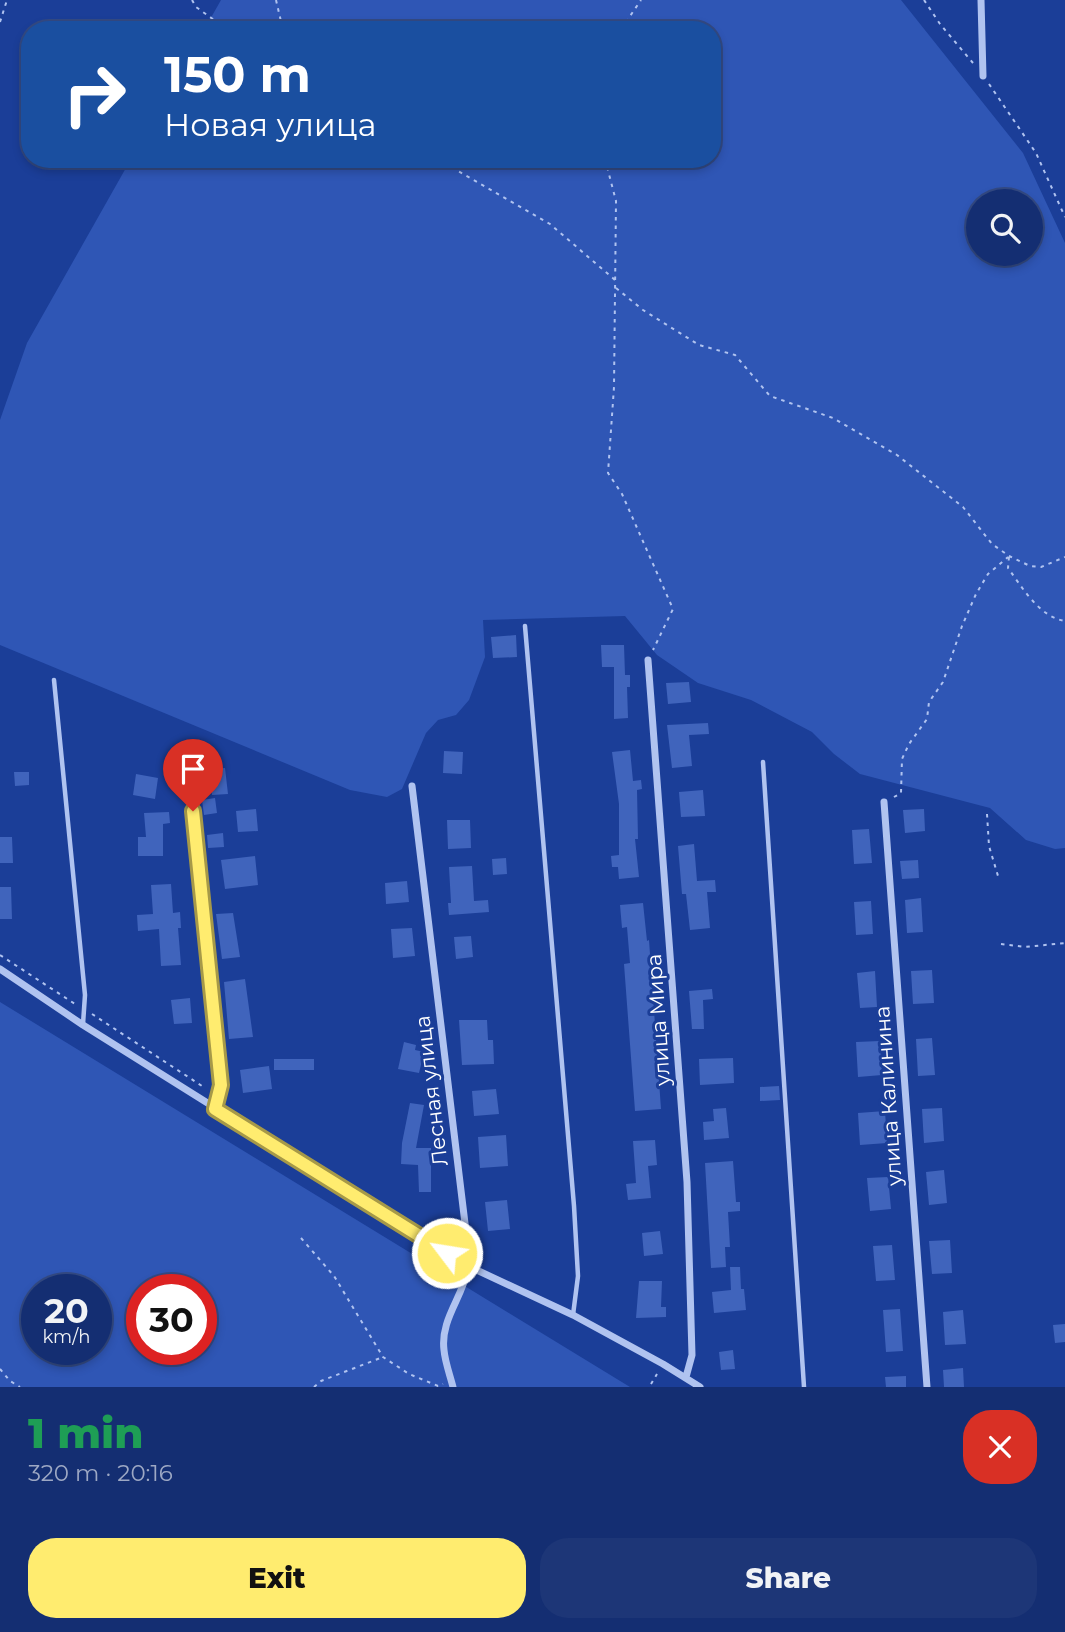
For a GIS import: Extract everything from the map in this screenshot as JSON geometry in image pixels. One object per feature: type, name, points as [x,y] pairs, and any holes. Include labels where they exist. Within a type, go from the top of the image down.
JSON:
[{"type":"street","points":[[981,0],[983,76]]},
{"type":"street","name":"улица Мира","points":[[648,660],[662,817],[687,1182],[692,1355],[686,1377]]},
{"type":"street","points":[[187,757],[221,1085],[215,1109]]},
{"type":"street","name":"Лесная улица","points":[[412,786],[467,1240],[468,1266],[462,1288],[447,1321],[443,1348],[453,1384]]},
{"type":"street","name":"улица Калинина","points":[[884,802],[927,1387]]},
{"type":"street","points":[[0,969],[215,1109],[468,1266],[573,1315],[700,1387]]},
{"type":"lane","points":[[526,626],[574,1206],[578,1276],[573,1315]]},
{"type":"lane","points":[[54,680],[85,995],[83,1025]]},
{"type":"lane","points":[[764,762],[804,1387]]},
{"type":"path","points":[[0,22],[8,0]]},
{"type":"path","points":[[192,0],[196,7],[215,21]]},
{"type":"path","points":[[276,0],[281,21]]},
{"type":"path","points":[[627,21],[641,0]]},
{"type":"path","points":[[925,0],[940,24],[983,76],[1036,153],[1065,217]]},
{"type":"path","points":[[453,168],[550,224],[616,281]]},
{"type":"path","points":[[607,168],[616,201],[614,387],[608,472],[622,494],[673,610],[648,660]]},
{"type":"path","points":[[616,288],[643,310],[699,345],[735,355],[770,396],[833,418],[897,455],[963,508],[992,544],[1009,556],[1030,566],[1041,567],[1065,558]]},
{"type":"path","points":[[1009,556],[1007,568],[1032,600],[1055,619],[1065,621]]},
{"type":"path","points":[[884,802],[901,793],[902,759],[927,719],[929,702],[943,682],[976,594],[988,574],[1009,556]]},
{"type":"path","points":[[987,814],[989,846],[998,876]]},
{"type":"path","points":[[1001,944],[1025,947],[1065,943]]},
{"type":"path","points":[[0,955],[205,1088]]},
{"type":"path","points":[[301,1238],[334,1276],[383,1356],[410,1374],[438,1386],[453,1384]]},
{"type":"path","points":[[314,1387],[321,1381],[383,1356]]},
{"type":"path","points":[[651,1384],[663,1364]]},
{"type":"path","points":[[0,1369],[10,1381],[20,1387]]},
{"type":"shaded area","points":[[221,0],[901,0],[1023,153],[1040,189],[966,189],[966,266],[1043,266],[1043,196],[1065,243],[1065,848],[1055,849],[1026,840],[990,808],[860,774],[812,732],[751,700],[698,683],[657,655],[625,616],[483,620],[485,657],[469,700],[456,715],[438,720],[426,733],[402,789],[387,797],[350,790],[0,645],[0,420],[27,343],[126,168],[721,168],[721,21],[209,21]]},
{"type":"shaded area","points":[[0,1002],[630,1387],[0,1387]]},
{"type":"building","points":[[516,635],[517,657],[493,658],[491,637]]},
{"type":"building","points":[[601,645],[624,645],[625,675],[630,675],[630,687],[627,687],[628,718],[614,719],[614,667],[602,667]]},
{"type":"building","points":[[689,682],[691,702],[668,704],[666,683]]},
{"type":"building","points":[[708,723],[709,734],[689,735],[692,766],[672,768],[667,725]]},
{"type":"building","points":[[630,750],[633,781],[641,780],[642,789],[637,790],[638,839],[635,839],[639,877],[619,879],[618,867],[612,867],[611,856],[619,855],[619,804],[612,752]]},
{"type":"building","points":[[444,751],[463,752],[462,774],[443,773]]},
{"type":"building","points":[[225,768],[228,794],[212,795],[209,769]]},
{"type":"building","points":[[14,772],[29,772],[29,785],[15,786]]},
{"type":"building","points":[[136,774],[158,778],[155,799],[133,795]]},
{"type":"building","points":[[703,790],[705,816],[681,817],[679,792]]},
{"type":"building","points":[[215,798],[217,813],[204,815],[202,800]]},
{"type":"building","points":[[256,809],[258,831],[238,832],[236,811]]},
{"type":"building","points":[[924,809],[925,831],[905,833],[903,810]]},
{"type":"building","points":[[169,812],[170,823],[163,824],[163,856],[138,856],[138,837],[146,837],[144,813]]},
{"type":"building","points":[[447,820],[470,820],[471,848],[448,849]]},
{"type":"building","points":[[869,829],[872,863],[854,864],[852,830]]},
{"type":"building","points":[[223,833],[224,847],[208,848],[207,835]]},
{"type":"building","points":[[0,837],[12,837],[13,863],[0,863]]},
{"type":"building","points":[[694,844],[697,881],[715,880],[716,892],[707,892],[710,928],[690,930],[686,894],[682,894],[678,846]]},
{"type":"building","points":[[255,856],[258,885],[225,889],[221,860]]},
{"type":"building","points":[[506,858],[507,874],[493,875],[492,859]]},
{"type":"building","points":[[918,860],[919,878],[902,879],[900,861]]},
{"type":"building","points":[[472,866],[474,901],[488,900],[489,912],[449,915],[449,867]]},
{"type":"building","points":[[407,881],[409,902],[386,904],[385,883]]},
{"type":"building","points":[[171,884],[173,913],[180,912],[181,928],[178,928],[181,965],[161,966],[159,929],[138,931],[137,915],[153,914],[151,885]]},
{"type":"building","points":[[0,887],[11,887],[12,919],[0,919]]},
{"type":"building","points":[[921,898],[923,932],[907,933],[905,900]]},
{"type":"building","points":[[871,901],[873,934],[856,935],[854,902]]},
{"type":"building","points":[[643,903],[647,941],[649,940],[661,1109],[635,1111],[624,964],[630,963],[627,927],[622,928],[620,905]]},
{"type":"building","points":[[233,913],[240,957],[222,959],[216,914]]},
{"type":"building","points":[[412,928],[415,956],[393,958],[391,929]]},
{"type":"building","points":[[471,936],[473,957],[456,959],[454,937]]},
{"type":"building","points":[[932,970],[934,1003],[913,1004],[911,971]]},
{"type":"building","points":[[875,971],[877,1007],[860,1008],[857,973]]},
{"type":"building","points":[[245,979],[253,1037],[229,1039],[224,982]]},
{"type":"building","points":[[712,989],[713,999],[703,1000],[704,1029],[692,1029],[689,991]]},
{"type":"building","points":[[190,998],[192,1023],[174,1024],[171,1000]]},
{"type":"building","points":[[459,1020],[487,1020],[488,1040],[493,1040],[494,1064],[462,1065]]},
{"type":"building","points":[[932,1038],[935,1075],[918,1076],[916,1039]]},
{"type":"building","points":[[880,1041],[882,1075],[858,1077],[856,1042]]},
{"type":"building","points":[[404,1042],[416,1045],[415,1050],[424,1052],[419,1073],[398,1069]]},
{"type":"building","points":[[733,1058],[734,1083],[700,1085],[699,1059]]},
{"type":"building","points":[[274,1059],[314,1059],[314,1070],[274,1070]]},
{"type":"building","points":[[269,1066],[272,1089],[243,1093],[240,1070]]},
{"type":"building","points":[[779,1086],[780,1100],[760,1101],[760,1087]]},
{"type":"building","points":[[496,1089],[499,1114],[474,1116],[472,1091]]},
{"type":"building","points":[[410,1103],[424,1105],[416,1148],[431,1148],[431,1192],[419,1192],[418,1165],[401,1164]]},
{"type":"building","points":[[726,1108],[729,1138],[704,1140],[703,1122],[714,1121],[713,1109]]},
{"type":"building","points":[[942,1108],[944,1141],[924,1143],[922,1109]]},
{"type":"building","points":[[885,1111],[887,1143],[860,1145],[858,1113]]},
{"type":"building","points":[[506,1135],[508,1166],[480,1168],[478,1137]]},
{"type":"building","points":[[655,1140],[657,1165],[648,1166],[651,1198],[628,1200],[626,1184],[636,1183],[633,1141]]},
{"type":"building","points":[[733,1161],[736,1202],[740,1202],[740,1211],[728,1212],[730,1247],[725,1247],[726,1267],[711,1268],[705,1163]]},
{"type":"building","points":[[944,1170],[947,1203],[929,1205],[926,1172]]},
{"type":"building","points":[[888,1177],[891,1209],[870,1211],[867,1178]]},
{"type":"building","points":[[507,1200],[510,1229],[488,1231],[485,1202]]},
{"type":"building","points":[[660,1231],[663,1254],[644,1256],[642,1233]]},
{"type":"building","points":[[950,1240],[952,1273],[932,1274],[929,1241]]},
{"type":"building","points":[[892,1245],[895,1280],[876,1281],[873,1246]]},
{"type":"building","points":[[730,1267],[740,1267],[746,1310],[714,1313],[712,1292],[731,1290]]},
{"type":"building","points":[[639,1281],[662,1281],[661,1307],[666,1307],[666,1317],[636,1318]]},
{"type":"building","points":[[900,1309],[903,1351],[886,1352],[883,1310]]},
{"type":"building","points":[[963,1310],[966,1344],[945,1345],[943,1312]]},
{"type":"building","points":[[1065,1324],[1065,1342],[1055,1343],[1053,1325]]},
{"type":"building","points":[[733,1350],[735,1369],[721,1370],[719,1352]]},
{"type":"building","points":[[963,1368],[964,1387],[944,1387],[943,1370]]},
{"type":"building","points":[[906,1376],[906,1387],[886,1387],[885,1377]]},
{"type":"route","points":[[193,811],[221,1085],[215,1109],[447,1253]]}]
